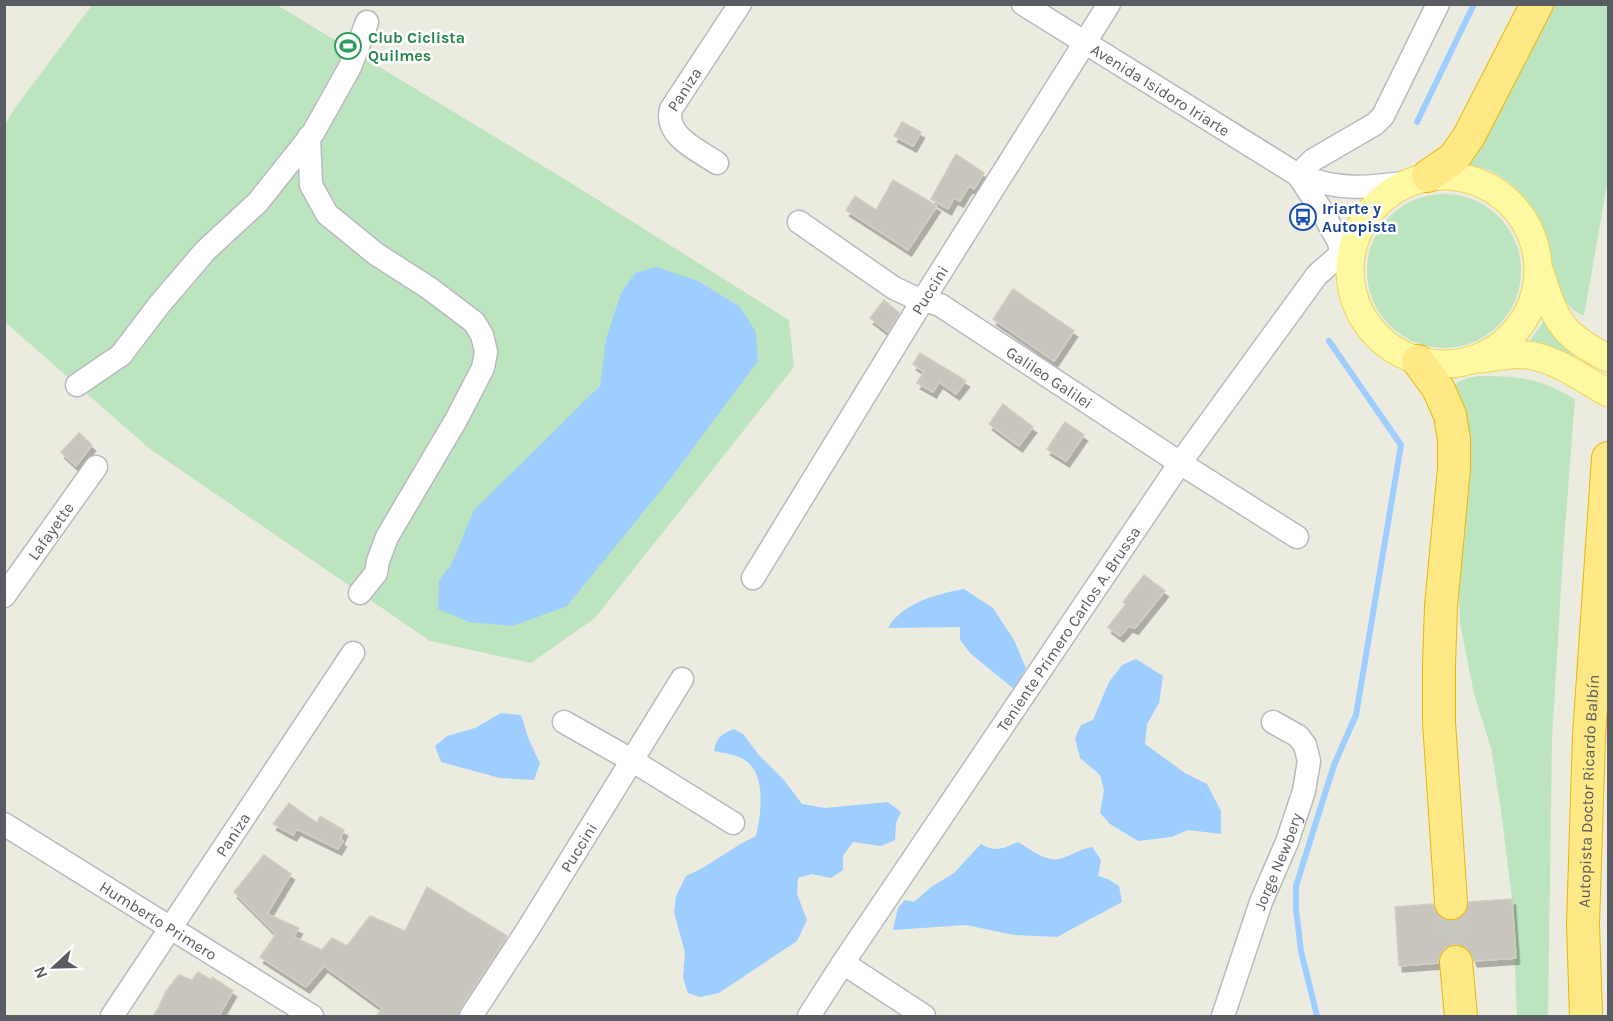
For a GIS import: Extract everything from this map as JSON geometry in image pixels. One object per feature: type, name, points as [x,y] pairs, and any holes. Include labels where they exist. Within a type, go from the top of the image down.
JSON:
[{"type":"highway","points":[[1419,179],[1454,158],[1469,136],[1537,4]]},
{"type":"highway","points":[[1418,361],[1438,388],[1450,416],[1454,441],[1454,468],[1441,606],[1439,665],[1439,722],[1451,903]]},
{"type":"highway","name":"Autopista Doctor Ricardo Balbín","points":[[1586,1017],[1583,924],[1589,736],[1607,468]]},
{"type":"highway","points":[[1456,962],[1461,1017]]},
{"type":"main road","points":[[1608,358],[1581,344],[1564,328],[1551,308],[1539,269],[1534,242],[1523,218],[1505,197],[1482,183],[1456,176],[1419,179],[1389,193],[1371,210],[1362,224],[1346,266],[1357,306],[1371,330],[1392,349],[1418,361],[1444,365],[1515,354],[1533,356],[1552,362],[1608,393]]},
{"type":"main road","points":[[1471,361],[1499,348],[1520,326],[1534,299],[1539,269]]},
{"type":"street","name":"Paniza","points":[[717,162],[677,135],[671,127],[669,117],[671,109],[740,4]]},
{"type":"street","name":"Avenida Isidoro Iriarte","points":[[1023,4],[1298,175],[1336,187],[1376,187],[1419,179]]},
{"type":"street","name":"Puccini","points":[[753,578],[923,300],[1109,4]]},
{"type":"street","points":[[1298,175],[1313,160],[1375,124],[1383,116],[1438,4]]},
{"type":"street","points":[[77,385],[121,355],[197,260],[258,201],[309,137],[350,68],[367,22]]},
{"type":"street","points":[[309,137],[311,185],[327,214],[376,254],[429,288],[474,322],[482,335],[486,352],[483,368],[456,420],[387,537],[376,573],[360,593]]},
{"type":"street","name":"Avenida Isidoro Iriarte","points":[[1298,175],[1338,240],[1346,266]]},
{"type":"street","name":"Galileo Galilei","points":[[799,222],[894,288],[940,305],[1297,537]]},
{"type":"street","name":"Teniente Primero Carlos A. Brussa","points":[[809,1017],[1180,463],[1317,274],[1346,266]]},
{"type":"street","name":"Lafayette","points":[[4,596],[96,467]]},
{"type":"street","name":"Paniza","points":[[112,1017],[353,652]]},
{"type":"street","name":"Puccini","points":[[471,1017],[633,761],[682,679]]},
{"type":"street","points":[[564,722],[633,761],[733,823]]},
{"type":"street","name":"Jorge Newbery","points":[[1223,1017],[1261,902],[1287,842],[1304,791],[1309,761],[1305,745],[1298,736],[1273,722]]},
{"type":"street","name":"Humberto Primero","points":[[4,824],[312,1017]]},
{"type":"street","points":[[843,963],[924,1017]]},
{"type":"green space","points":[[92,5],[277,5],[571,183],[789,320],[794,367],[595,618],[531,663],[430,641],[150,449],[5,322],[4,126]]},
{"type":"green space","points":[[1553,5],[1608,5],[1608,179],[1584,316],[1569,306],[1558,291],[1549,265],[1546,238],[1540,223],[1524,197],[1509,182],[1491,171],[1464,164]]},
{"type":"green space","points":[[1444,194],[1459,195],[1474,200],[1499,216],[1515,241],[1520,256],[1520,286],[1515,301],[1499,326],[1474,342],[1459,347],[1444,348],[1429,347],[1414,342],[1389,326],[1373,301],[1368,286],[1367,271],[1368,256],[1373,241],[1389,216],[1414,200],[1429,195]]},
{"type":"green space","points":[[1544,321],[1554,337],[1574,356],[1536,346],[1526,346]]},
{"type":"green space","points":[[1479,376],[1539,382],[1575,399],[1552,740],[1548,1016],[1517,1016],[1512,899],[1501,811],[1491,748],[1474,694],[1460,623],[1451,390],[1460,381]]},
{"type":"water","points":[[656,267],[698,281],[740,307],[756,332],[758,361],[671,478],[567,606],[513,626],[469,622],[438,609],[439,580],[451,565],[474,510],[600,386],[606,339],[621,293],[635,273]]},
{"type":"water","points":[[964,589],[993,608],[1014,640],[1026,668],[1014,689],[971,654],[960,640],[960,627],[888,628],[894,619],[911,606],[932,597]]},
{"type":"water","points":[[1136,659],[1163,676],[1159,703],[1147,724],[1145,744],[1185,773],[1207,784],[1221,811],[1221,834],[1188,830],[1171,837],[1138,841],[1110,824],[1100,813],[1104,790],[1100,775],[1080,758],[1075,738],[1081,725],[1093,720],[1109,682],[1122,665]]},
{"type":"water","points":[[501,713],[521,715],[540,763],[534,780],[500,778],[441,762],[435,746],[447,736],[475,728]]},
{"type":"water","points":[[734,729],[743,734],[802,804],[825,808],[888,802],[901,812],[896,823],[895,840],[881,846],[853,842],[843,856],[843,870],[831,878],[812,874],[798,878],[797,894],[807,920],[797,941],[719,993],[700,997],[688,993],[683,978],[685,953],[674,912],[676,896],[686,876],[756,836],[760,816],[759,782],[750,764],[741,758],[714,751],[720,737]]},
{"type":"water","points":[[1018,842],[1048,859],[1063,858],[1092,847],[1101,860],[1098,876],[1119,886],[1122,902],[1057,937],[1014,935],[966,925],[893,930],[898,908],[905,900],[914,902],[931,887],[954,873],[981,844],[995,849]]},
{"type":"building","points":[[902,122],[921,132],[913,146],[894,136]]},
{"type":"building","points":[[956,154],[984,173],[974,189],[969,186],[960,201],[954,198],[948,209],[931,199]]},
{"type":"building","points":[[893,180],[937,206],[908,250],[846,210],[855,196],[876,210]]},
{"type":"building","points":[[1013,289],[1074,331],[1054,361],[993,319]]},
{"type":"building","points":[[884,300],[899,313],[888,332],[870,318]]},
{"type":"building","points":[[920,353],[966,381],[956,394],[939,382],[933,392],[917,383],[924,372],[913,364]]},
{"type":"building","points":[[1003,404],[1033,427],[1019,446],[989,424]]},
{"type":"building","points":[[1065,422],[1084,435],[1066,461],[1047,449]]},
{"type":"building","points":[[79,433],[92,445],[76,466],[61,452]]},
{"type":"building","points":[[1144,575],[1165,591],[1135,628],[1129,626],[1120,636],[1108,627],[1126,604],[1123,602]]},
{"type":"building","points":[[289,803],[317,823],[320,816],[344,830],[340,839],[343,841],[338,849],[297,829],[293,835],[273,824]]},
{"type":"building","points":[[264,855],[291,874],[267,914],[299,928],[294,937],[322,950],[332,938],[347,946],[370,916],[405,931],[427,887],[507,936],[460,1009],[458,1017],[376,1017],[382,1008],[324,966],[306,987],[260,957],[276,934],[234,892]]},
{"type":"building","points":[[1512,899],[1516,958],[1474,961],[1470,951],[1464,946],[1455,944],[1445,948],[1439,955],[1438,963],[1399,966],[1395,907],[1433,904],[1436,912],[1443,919],[1453,921],[1467,911],[1469,902]]},
{"type":"building","points":[[198,972],[211,980],[212,977],[233,991],[218,1017],[152,1017],[166,991],[179,975],[192,980]]},
{"type":"waterway","points":[[1417,122],[1474,4]]},
{"type":"waterway","points":[[1317,1016],[1301,951],[1296,886],[1334,765],[1356,715],[1401,445],[1329,341]]},
{"type":"tunnel","points":[[1451,903],[1456,962]]},
{"type":"place","name":"Club Ciclista Quilmes","points":[[348,46]]},
{"type":"place","name":"Iriarte y Autopista","points":[[1303,217]]}]
